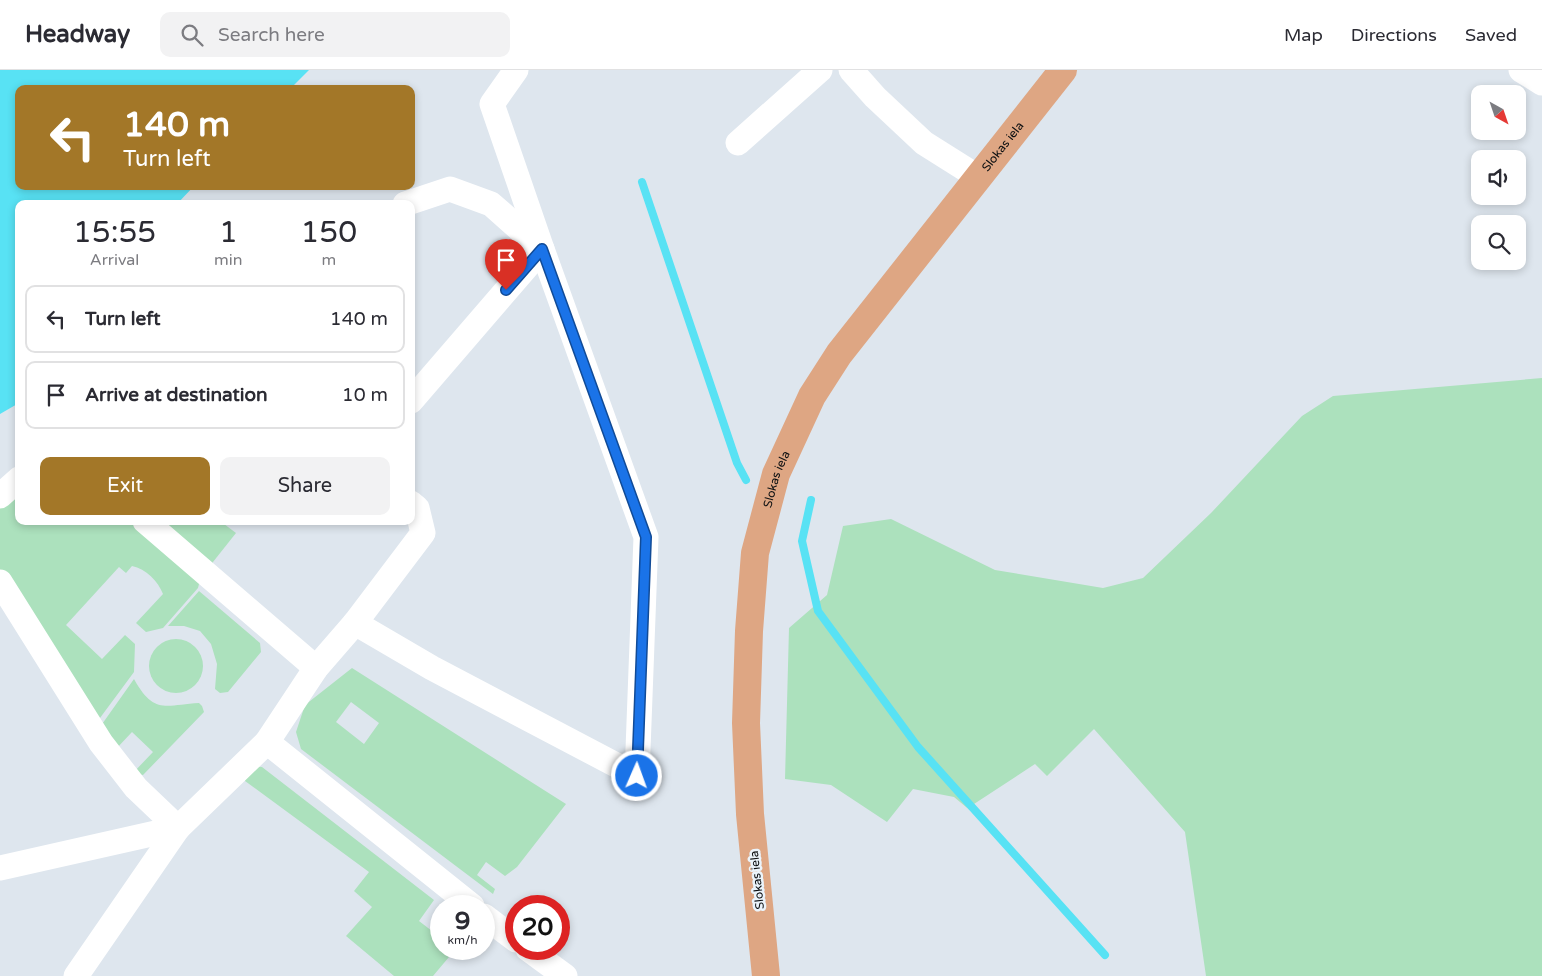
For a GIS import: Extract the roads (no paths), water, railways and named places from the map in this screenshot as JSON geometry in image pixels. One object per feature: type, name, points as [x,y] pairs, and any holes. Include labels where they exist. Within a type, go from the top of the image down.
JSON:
[{"type":"main road","name":"Slokas iela","points":[[766,976],[750,814],[746,723],[749,631],[755,553],[776,474],[812,396],[839,354],[1063,70]]},
{"type":"street","points":[[355,623],[432,668],[637,776],[646,537],[492,104],[516,70]]},
{"type":"street","points":[[738,143],[820,70]]},
{"type":"street","points":[[851,70],[875,97],[924,143],[978,177]]},
{"type":"street","points":[[1521,70],[1542,83]]},
{"type":"street","points":[[415,201],[450,189],[491,204],[542,249]]},
{"type":"street","points":[[415,396],[542,249]]},
{"type":"street","points":[[0,496],[15,483]]},
{"type":"street","points":[[76,976],[178,828],[267,742],[316,668],[355,623],[423,533],[415,506]]},
{"type":"street","points":[[150,525],[316,668]]},
{"type":"street","points":[[0,582],[101,744],[136,788],[178,828]]},
{"type":"street","points":[[267,742],[458,895]]},
{"type":"street","points":[[0,868],[178,828]]},
{"type":"street","points":[[543,960],[565,976]]},
{"type":"water","points":[[0,70],[309,70],[294,85],[15,85],[15,190],[190,190],[181,200],[15,200],[15,405],[0,414]]},
{"type":"waterway","points":[[642,182],[737,463],[746,480]]},
{"type":"waterway","points":[[811,500],[802,541],[818,611],[918,747],[1105,955]]}]
